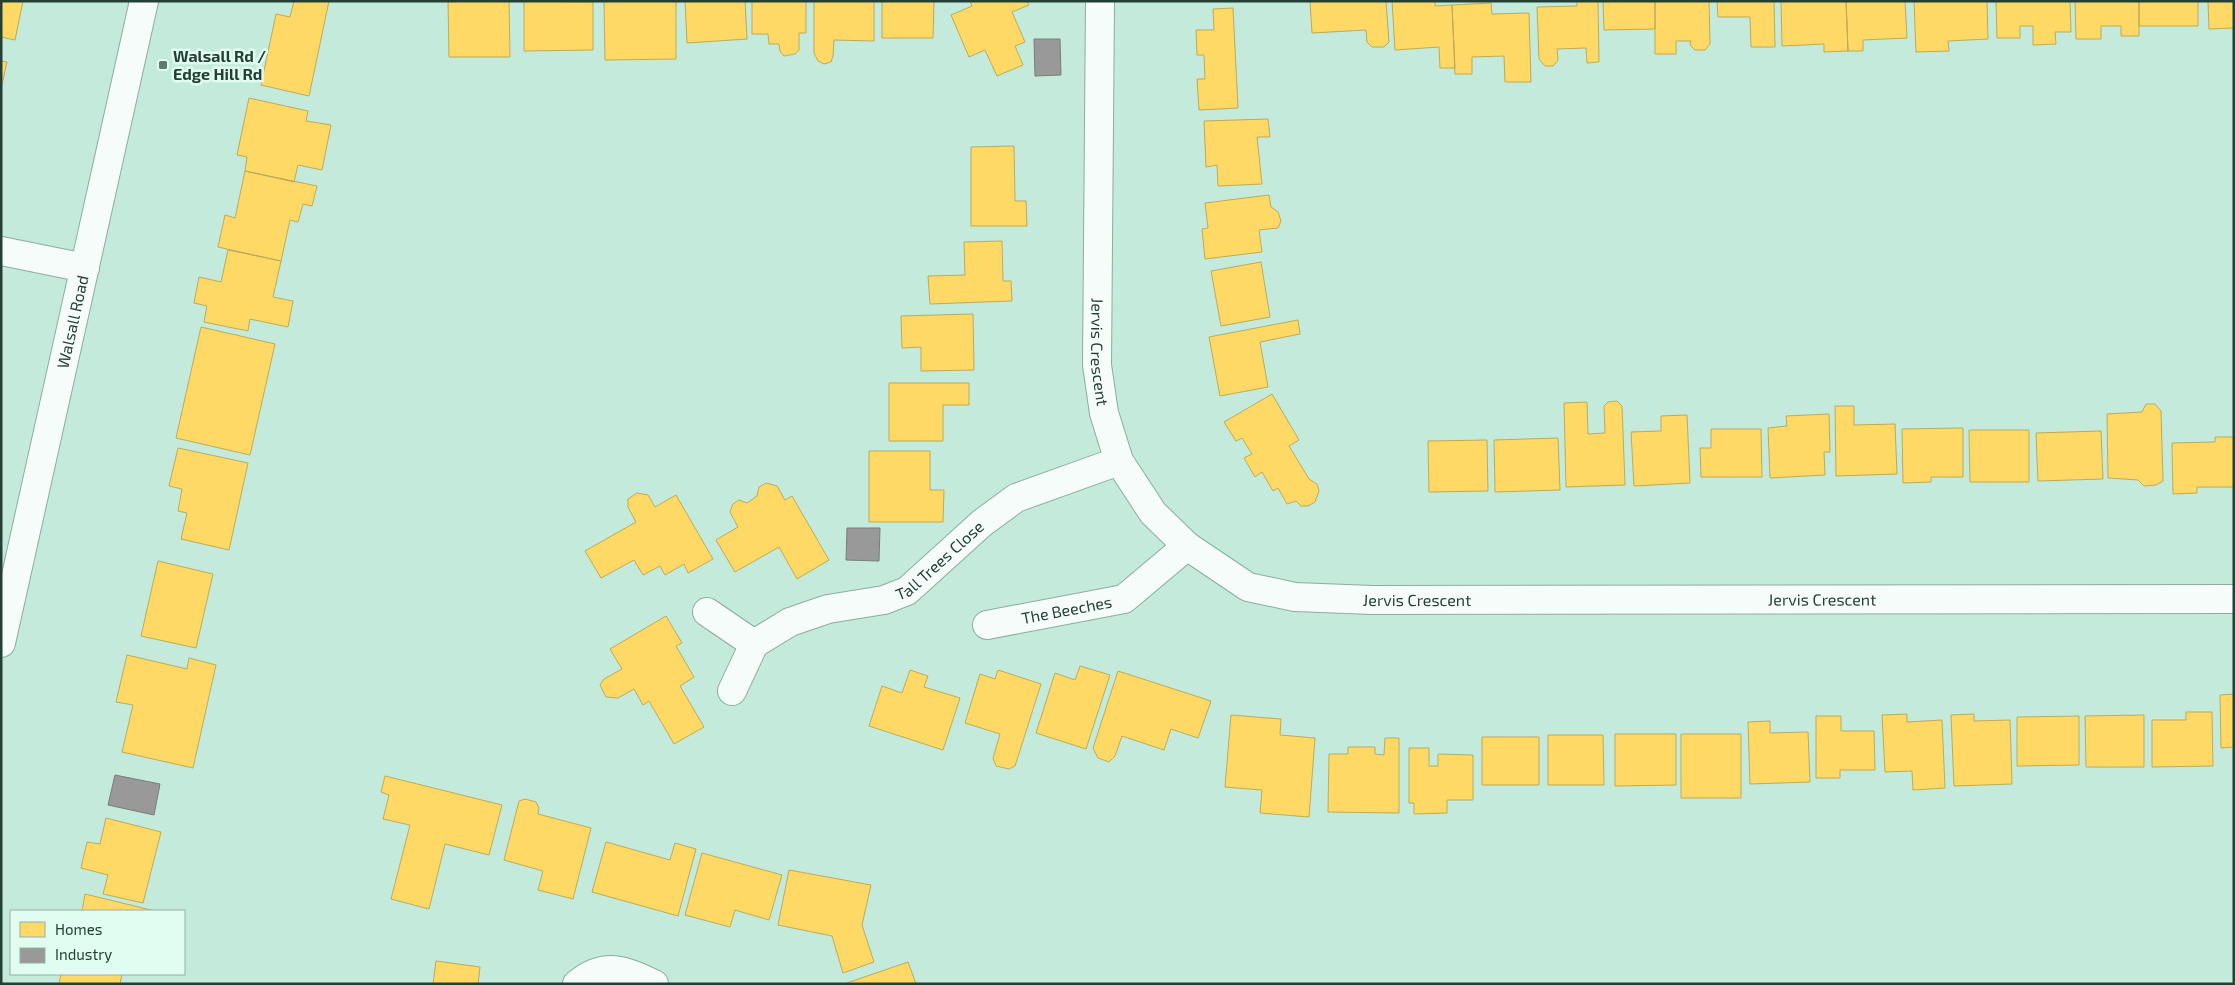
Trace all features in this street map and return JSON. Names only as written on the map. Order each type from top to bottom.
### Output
[{"type":"street","name":"Walsall Road","points":[[1,643],[144,1]]},
{"type":"street","name":"Jervis Crescent","points":[[1100,1],[1098,366],[1104,412],[1119,461],[1152,513],[1187,546],[1248,587],[1295,597],[1372,600],[2234,599]]},
{"type":"street","points":[[1,251],[85,268]]},
{"type":"street","name":"Tall Trees Close","points":[[754,644],[790,622],[821,612],[884,600],[907,591],[982,523],[1016,498],[1119,461]]},
{"type":"street","name":"The Beeches","points":[[988,625],[1124,599],[1187,546]]},
{"type":"street","points":[[707,612],[754,644],[732,691]]},
{"type":"street","points":[[577,984],[588,976],[606,968],[631,973],[654,984]]},
{"type":"building: Homes","points":[[1,1],[23,1],[15,40],[1,37]]},
{"type":"building: Homes","points":[[294,1],[329,1],[309,96],[261,85],[276,14],[290,17]]},
{"type":"building: Homes","points":[[448,1],[509,1],[510,57],[449,57]]},
{"type":"building: Homes","points":[[524,1],[593,2],[593,50],[524,51]]},
{"type":"building: Homes","points":[[604,1],[676,1],[676,59],[605,60]]},
{"type":"building: Homes","points":[[685,1],[745,1],[747,39],[687,43]]},
{"type":"building: Homes","points":[[752,1],[806,1],[806,33],[799,33],[799,50],[795,54],[784,56],[780,51],[779,44],[769,44],[768,34],[752,34]]},
{"type":"building: Homes","points":[[814,1],[874,1],[874,41],[834,40],[831,62],[824,64],[818,61],[814,53]]},
{"type":"building: Homes","points":[[882,1],[934,1],[933,38],[882,38]]},
{"type":"building: Homes","points":[[970,1],[1027,1],[1029,5],[1012,12],[1025,42],[1015,46],[1023,65],[997,76],[985,50],[969,57],[951,15],[972,6]]},
{"type":"building: Homes","points":[[1310,1],[1386,1],[1389,42],[1384,47],[1372,47],[1367,42],[1366,30],[1312,33]]},
{"type":"building: Homes","points":[[1392,1],[1435,1],[1435,6],[1452,5],[1455,68],[1440,68],[1439,47],[1395,50]]},
{"type":"building: Homes","points":[[1577,1],[1598,1],[1599,62],[1587,63],[1586,48],[1557,49],[1558,60],[1553,66],[1545,66],[1539,59],[1537,7],[1577,6]]},
{"type":"building: Homes","points":[[1603,1],[1655,1],[1655,29],[1604,30]]},
{"type":"building: Homes","points":[[1655,1],[1709,1],[1710,44],[1705,50],[1695,50],[1690,45],[1691,41],[1676,41],[1676,54],[1655,54]]},
{"type":"building: Homes","points":[[1717,1],[1774,1],[1775,47],[1751,47],[1750,17],[1718,17]]},
{"type":"building: Homes","points":[[1781,1],[1846,1],[1848,51],[1824,52],[1824,44],[1782,46]]},
{"type":"building: Homes","points":[[1846,1],[1905,1],[1907,38],[1863,40],[1863,51],[1848,51]]},
{"type":"building: Homes","points":[[1914,1],[1987,1],[1988,39],[1948,41],[1949,51],[1916,52]]},
{"type":"building: Homes","points":[[1996,1],[2070,1],[2071,32],[2055,32],[2056,44],[2033,45],[2033,26],[2020,26],[2020,38],[1997,38]]},
{"type":"building: Homes","points":[[2075,1],[2139,1],[2139,36],[2121,36],[2121,26],[2101,26],[2101,39],[2076,39]]},
{"type":"building: Homes","points":[[2139,1],[2198,1],[2198,26],[2139,26]]},
{"type":"building: Homes","points":[[2208,1],[2234,1],[2234,28],[2209,29]]},
{"type":"building: Homes","points":[[1491,3],[1492,14],[1529,13],[1531,82],[1505,82],[1504,56],[1472,57],[1472,74],[1455,74],[1452,5]]},
{"type":"building: Homes","points":[[1233,8],[1238,108],[1199,110],[1197,79],[1205,79],[1204,55],[1197,55],[1196,30],[1214,30],[1213,9]]},
{"type":"building: Homes","points":[[1,61],[7,62],[1,89]]},
{"type":"building: Homes","points":[[249,98],[308,111],[306,121],[331,125],[322,170],[298,165],[294,182],[245,171],[247,157],[237,155]]},
{"type":"building: Homes","points":[[1268,119],[1270,137],[1257,137],[1262,184],[1218,186],[1217,165],[1206,167],[1204,121]]},
{"type":"building: Homes","points":[[1014,146],[1015,201],[1026,201],[1027,226],[971,226],[971,147]]},
{"type":"building: Homes","points":[[245,171],[317,186],[312,206],[303,204],[298,222],[290,220],[281,261],[218,247],[225,215],[235,218]]},
{"type":"building: Homes","points":[[1269,195],[1271,207],[1278,212],[1281,221],[1278,228],[1259,230],[1262,252],[1205,259],[1202,229],[1208,228],[1205,203]]},
{"type":"building: Homes","points":[[1002,241],[1003,281],[1011,281],[1012,301],[930,304],[928,276],[965,275],[964,242]]},
{"type":"building: Homes","points":[[228,250],[281,261],[273,297],[293,301],[288,327],[250,319],[248,331],[204,322],[207,306],[194,303],[199,277],[221,282]]},
{"type":"building: Homes","points":[[1261,262],[1270,317],[1221,326],[1211,271]]},
{"type":"building: Homes","points":[[973,314],[974,370],[921,371],[921,347],[902,348],[901,316]]},
{"type":"building: Homes","points":[[1298,320],[1300,334],[1260,342],[1268,387],[1220,396],[1209,337]]},
{"type":"building: Homes","points":[[201,327],[275,344],[250,455],[176,438]]},
{"type":"building: Homes","points":[[889,383],[969,383],[969,405],[943,405],[943,441],[889,441]]},
{"type":"building: Homes","points":[[1272,394],[1299,440],[1289,446],[1309,479],[1317,484],[1319,491],[1315,502],[1308,506],[1301,506],[1296,501],[1287,504],[1278,488],[1273,491],[1262,472],[1255,477],[1244,458],[1252,454],[1242,438],[1236,441],[1224,422]]},
{"type":"building: Homes","points":[[1617,401],[1622,406],[1625,485],[1566,487],[1564,403],[1587,402],[1588,434],[1605,433],[1604,406],[1608,402]]},
{"type":"building: Homes","points":[[2146,404],[2155,404],[2161,411],[2163,481],[2156,485],[2144,486],[2138,480],[2108,478],[2107,414],[2142,412]]},
{"type":"building: Homes","points":[[1835,406],[1854,406],[1854,425],[1895,424],[1897,474],[1836,476]]},
{"type":"building: Homes","points":[[1829,414],[1830,452],[1824,452],[1825,475],[1770,478],[1768,428],[1787,426],[1786,416]]},
{"type":"building: Homes","points":[[1687,415],[1690,483],[1634,486],[1631,432],[1661,431],[1661,416]]},
{"type":"building: Homes","points":[[1963,428],[1963,477],[1931,477],[1931,482],[1903,483],[1902,429]]},
{"type":"building: Homes","points":[[1711,429],[1761,429],[1762,477],[1701,477],[1700,448],[1711,448]]},
{"type":"building: Homes","points":[[1969,430],[2029,430],[2029,482],[1970,482]]},
{"type":"building: Homes","points":[[2101,431],[2103,479],[2038,481],[2036,433]]},
{"type":"building: Homes","points":[[2215,437],[2234,437],[2234,487],[2197,487],[2197,493],[2173,494],[2172,443],[2215,442]]},
{"type":"building: Homes","points":[[1558,438],[1560,490],[1495,492],[1494,440]]},
{"type":"building: Homes","points":[[1487,440],[1488,491],[1429,492],[1428,441]]},
{"type":"building: Homes","points":[[178,448],[248,463],[229,550],[181,539],[187,513],[178,511],[182,489],[169,486]]},
{"type":"building: Homes","points":[[869,451],[930,451],[930,490],[944,490],[943,522],[869,522]]},
{"type":"building: Homes","points":[[766,483],[777,486],[785,500],[792,496],[829,560],[797,579],[779,547],[735,572],[716,540],[738,527],[730,512],[733,504],[739,500],[747,503],[757,496],[759,487]]},
{"type":"building: Homes","points":[[637,493],[648,495],[655,507],[676,495],[713,559],[688,573],[684,564],[665,575],[660,566],[643,575],[634,560],[601,578],[585,551],[636,522],[628,507],[628,499]]},
{"type":"building: Homes","points":[[158,561],[213,574],[196,648],[141,636]]},
{"type":"building: Homes","points":[[666,616],[682,643],[676,646],[694,677],[680,686],[704,727],[674,744],[649,701],[643,705],[634,689],[618,698],[606,697],[600,685],[604,679],[622,669],[610,649]]},
{"type":"building: Homes","points":[[127,655],[187,669],[189,658],[216,665],[193,768],[122,752],[133,705],[116,702]]},
{"type":"building: Homes","points":[[1080,666],[1110,675],[1086,749],[1036,733],[1055,673],[1075,680]]},
{"type":"building: Homes","points":[[910,670],[928,676],[924,687],[960,698],[943,750],[869,726],[882,686],[902,693]]},
{"type":"building: Homes","points":[[998,670],[1041,684],[1015,766],[1009,769],[996,766],[993,758],[1000,734],[965,723],[980,674],[995,679]]},
{"type":"building: Homes","points":[[1118,671],[1211,701],[1198,738],[1171,729],[1164,750],[1122,736],[1115,756],[1109,762],[1098,758],[1093,748]]},
{"type":"building: Homes","points":[[2234,694],[2234,747],[2221,748],[2220,695]]},
{"type":"building: Homes","points":[[2186,712],[2212,712],[2213,766],[2152,767],[2152,720],[2186,720]]},
{"type":"building: Homes","points":[[1907,714],[1907,722],[1942,720],[1945,788],[1913,790],[1912,771],[1885,772],[1882,715]]},
{"type":"building: Homes","points":[[1974,714],[1974,721],[2010,720],[2012,784],[1954,786],[1951,715]]},
{"type":"building: Homes","points":[[1231,715],[1281,719],[1280,735],[1315,738],[1309,817],[1260,813],[1262,790],[1225,787]]},
{"type":"building: Homes","points":[[2144,715],[2144,767],[2086,767],[2085,716]]},
{"type":"building: Homes","points":[[1816,716],[1841,716],[1841,731],[1874,731],[1875,770],[1840,770],[1840,778],[1816,778]]},
{"type":"building: Homes","points":[[2079,716],[2079,765],[2017,766],[2017,717]]},
{"type":"building: Homes","points":[[1770,721],[1770,733],[1808,732],[1810,782],[1750,784],[1748,722]]},
{"type":"building: Homes","points":[[1615,734],[1676,734],[1676,785],[1615,786]]},
{"type":"building: Homes","points":[[1681,734],[1741,734],[1741,798],[1681,798]]},
{"type":"building: Homes","points":[[1548,735],[1603,735],[1604,785],[1548,785]]},
{"type":"building: Homes","points":[[1482,737],[1539,737],[1539,785],[1482,785]]},
{"type":"building: Homes","points":[[1385,738],[1399,738],[1399,813],[1328,812],[1329,754],[1348,754],[1348,747],[1375,747],[1375,754],[1384,755]]},
{"type":"building: Homes","points":[[1409,748],[1429,748],[1429,766],[1438,766],[1438,754],[1473,755],[1473,800],[1447,800],[1447,813],[1414,814],[1414,803],[1409,803]]},
{"type":"building: Homes","points":[[385,776],[502,805],[489,855],[445,844],[429,909],[391,899],[410,825],[383,819],[389,795],[381,792]]},
{"type":"building: Homes","points":[[525,799],[536,802],[539,808],[538,814],[591,828],[573,899],[538,890],[543,871],[504,860],[519,801]]},
{"type":"building: Homes","points":[[106,818],[161,832],[143,903],[103,894],[108,875],[81,868],[87,842],[100,844]]},
{"type":"building: Homes","points":[[606,842],[670,860],[675,843],[696,849],[678,916],[592,892]]},
{"type":"building: Homes","points":[[702,853],[782,875],[769,920],[735,910],[730,927],[685,915]]},
{"type":"building: Homes","points":[[789,870],[871,885],[862,925],[874,962],[843,973],[832,936],[778,925]]},
{"type":"building: Homes","points":[[85,894],[151,910],[82,910]]},
{"type":"building: Homes","points":[[436,961],[480,967],[478,984],[433,984]]},
{"type":"building: Homes","points":[[908,962],[916,984],[844,984]]},
{"type":"building: Homes","points":[[61,975],[122,975],[120,984],[59,984]]},
{"type":"building: Industry","points":[[1034,39],[1060,39],[1061,75],[1035,76]]},
{"type":"building: Industry","points":[[847,528],[880,528],[879,561],[846,560]]},
{"type":"building: Industry","points":[[115,775],[160,784],[154,815],[108,805]]},
{"type":"place","name":"Walsall Rd / Edge Hill Rd","points":[[163,65]]}]
